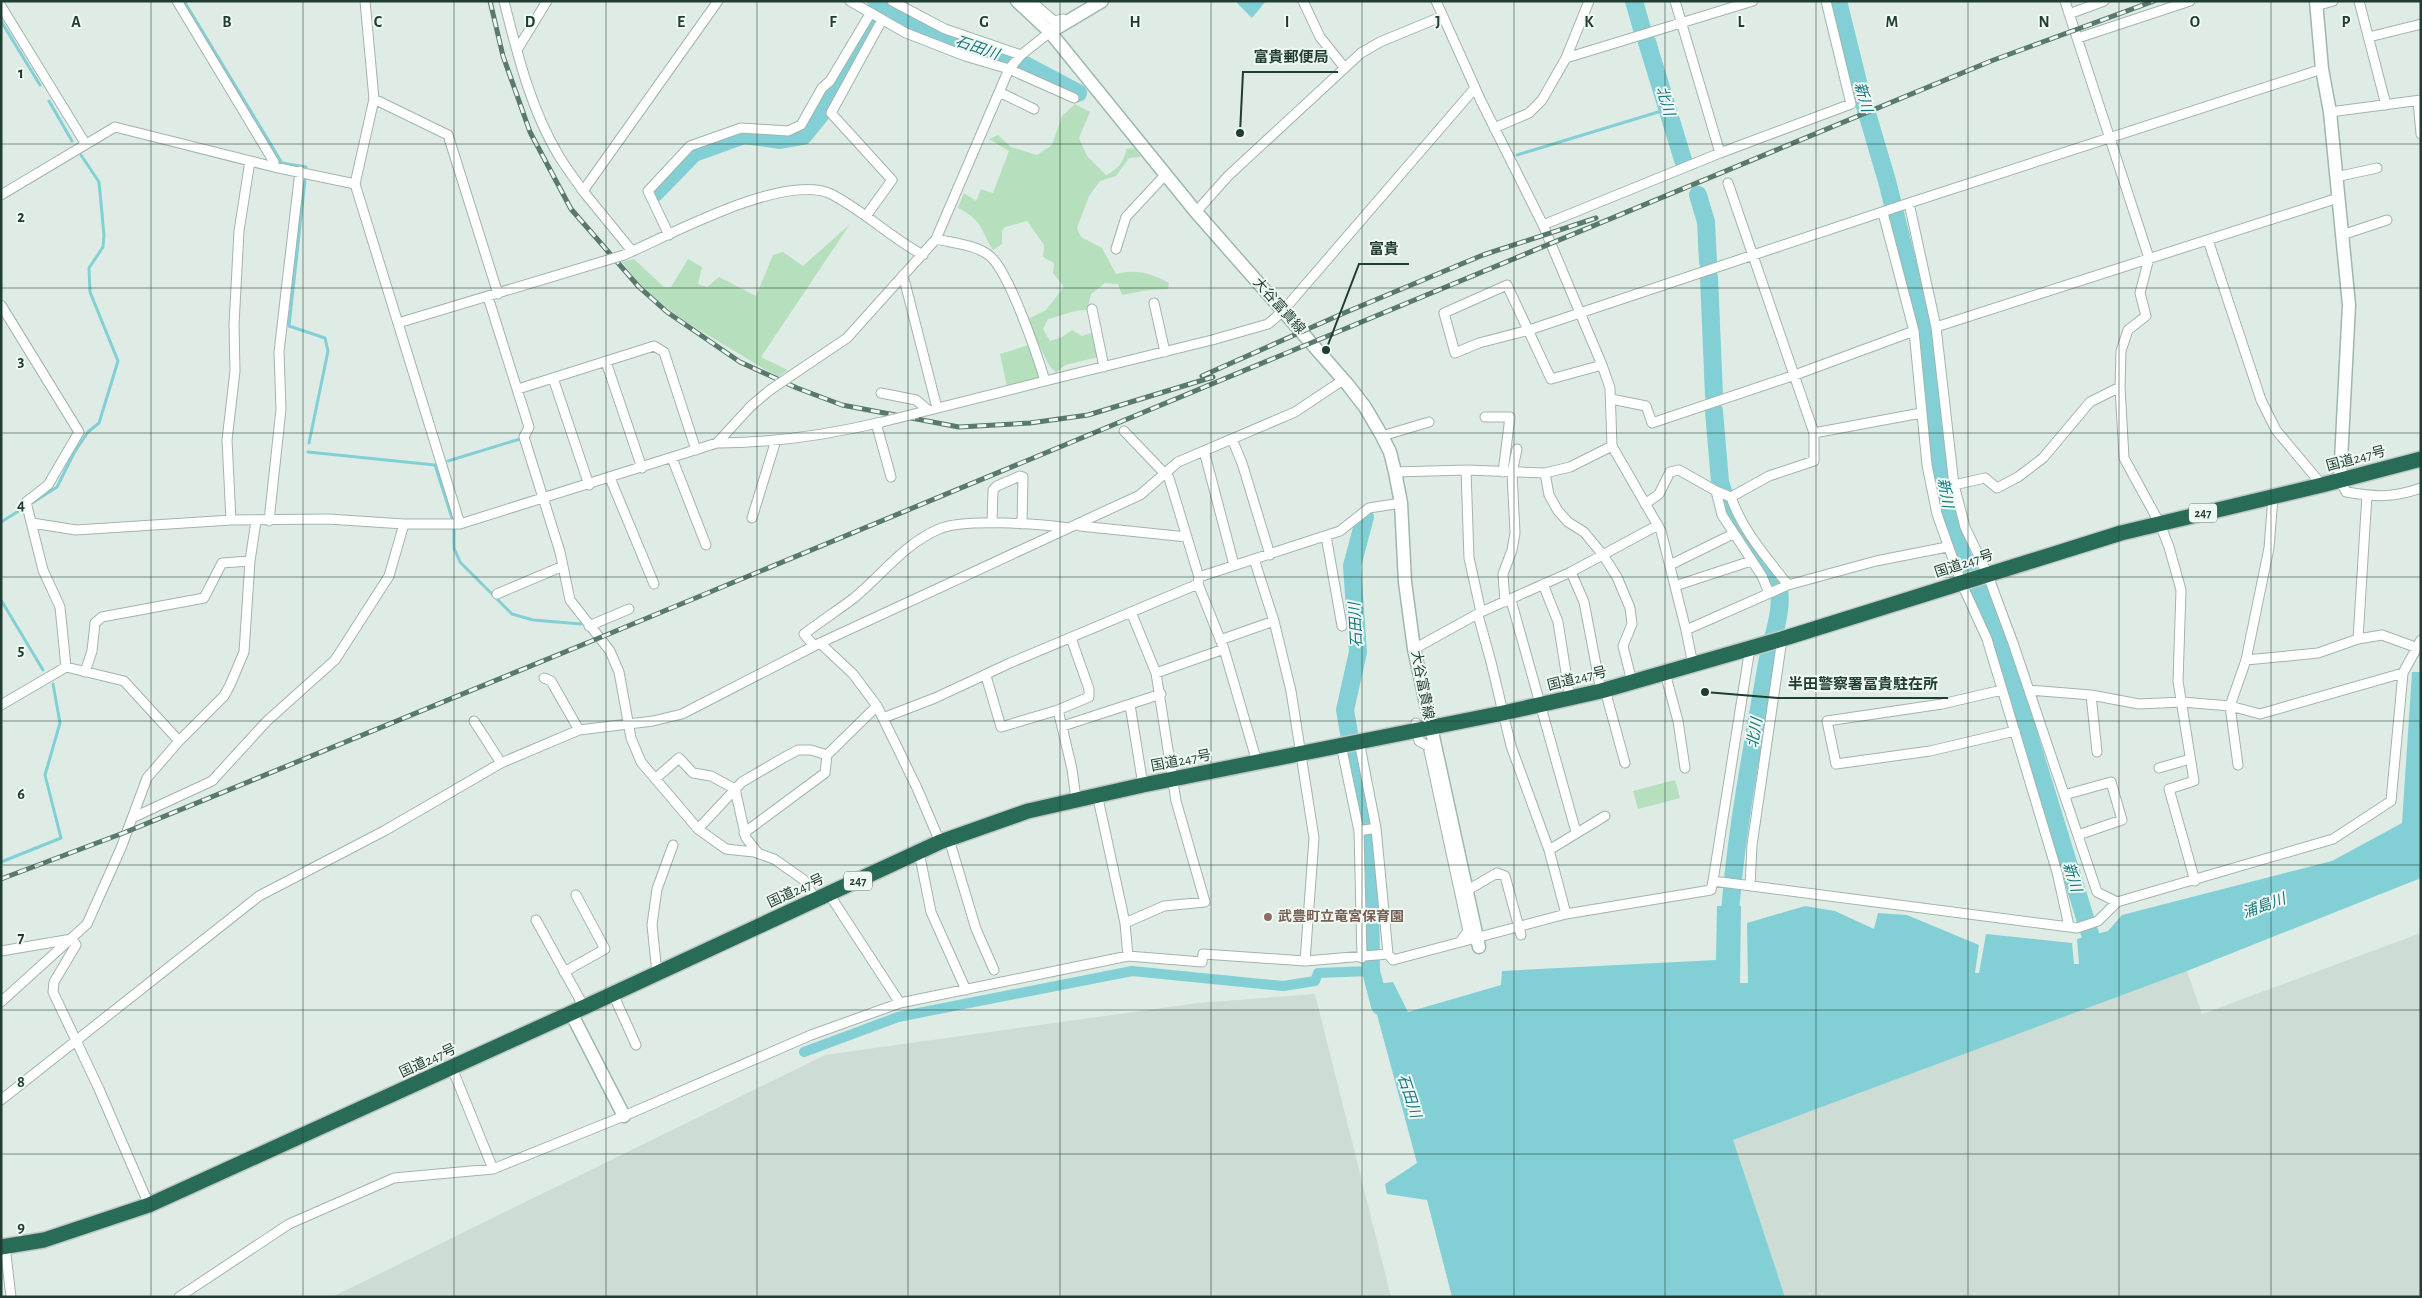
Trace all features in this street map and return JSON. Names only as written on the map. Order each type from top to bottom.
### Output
[{"type":"highway","name":"国道247号","points":[[3,1246],[44,1240],[149,1205],[613,994],[819,896],[918,852],[942,839],[1028,811],[1143,784],[1341,745],[1421,726],[1503,713],[1603,690],[1782,639],[2121,532],[2273,497],[2421,459]]},
{"type":"street","points":[[177,1],[274,162],[274,167]]},
{"type":"street","points":[[366,1],[374,99],[355,184],[460,524]]},
{"type":"street","points":[[504,1],[517,50],[540,116],[558,155],[628,253]]},
{"type":"street","points":[[517,50],[547,1]]},
{"type":"street","points":[[583,191],[718,1]]},
{"type":"street","points":[[850,1],[906,33],[965,56],[1009,69],[1074,98]]},
{"type":"street","points":[[892,1],[945,29],[1020,54]]},
{"type":"street","name":"大谷富貴線","points":[[1017,1],[1042,17],[1050,32],[1196,212],[1282,312],[1300,328],[1365,407],[1390,452],[1401,503],[1406,582],[1421,726],[1435,745],[1478,942]]},
{"type":"street","points":[[1031,1],[1042,17],[1054,21],[1065,21],[1102,1]]},
{"type":"street","points":[[1042,17],[1046,1]]},
{"type":"street","points":[[717,443],[751,406],[770,390],[847,338],[923,255],[936,239],[1009,69],[1020,54],[1092,1]]},
{"type":"street","points":[[1303,1],[1320,37],[1344,67]]},
{"type":"street","points":[[1436,1],[1494,128],[1543,225],[1602,364],[1610,388],[1612,446],[1658,525],[1670,565],[1693,665]]},
{"type":"street","points":[[1494,128],[1529,112],[1556,79],[1589,1]]},
{"type":"street","points":[[1675,1],[1720,152]]},
{"type":"street","points":[[1566,58],[1752,1]]},
{"type":"street","points":[[1543,225],[1720,152],[1851,104],[1826,1]]},
{"type":"street","points":[[2064,1],[2078,38],[2149,258],[2140,293],[2146,316],[2128,330],[2121,351],[2120,387],[2124,458],[2160,524],[2169,547],[2181,590],[2178,681],[2194,781],[2169,789],[2195,881]]},
{"type":"street","points":[[2069,14],[2104,1]]},
{"type":"street","points":[[2078,38],[2190,1]]},
{"type":"street","points":[[2333,1],[2316,3],[2322,69],[2330,112],[2349,305],[2340,480],[2346,492],[2367,495],[2398,496],[2421,488]]},
{"type":"street","points":[[2360,1],[2386,105]]},
{"type":"street","points":[[1,6],[85,143]]},
{"type":"street","points":[[669,236],[648,191],[690,146],[741,128],[788,131],[801,125],[811,104],[822,88],[830,81],[870,14]]},
{"type":"street","points":[[1196,212],[1228,176],[1361,53],[1380,42],[1443,16]]},
{"type":"street","points":[[866,216],[892,180],[831,113],[882,20]]},
{"type":"street","points":[[2368,37],[2421,24]]},
{"type":"street","points":[[1602,364],[1550,379],[1529,330],[1507,285],[1444,313],[1455,353],[1479,344],[1529,330],[1754,256],[1909,203],[2322,69]]},
{"type":"street","points":[[32,523],[76,530],[231,520],[328,519],[404,524],[460,524],[589,485],[717,443],[776,440],[824,434],[879,423],[1165,352],[1268,324],[1282,312],[1475,88]]},
{"type":"street","points":[[998,92],[1034,109]]},
{"type":"street","points":[[374,99],[448,135],[498,294]]},
{"type":"street","points":[[2330,112],[2419,101],[2421,134]]},
{"type":"street","points":[[1,195],[85,143],[115,127],[274,167],[355,184]]},
{"type":"street","points":[[231,520],[227,440],[235,371],[234,325],[239,231],[250,161]]},
{"type":"street","points":[[2336,178],[2377,168]]},
{"type":"street","points":[[269,520],[280,409],[279,352],[300,171]]},
{"type":"street","points":[[1116,249],[1126,216],[1166,174]]},
{"type":"street","points":[[1728,182],[1814,433],[1814,461],[1769,476],[1731,497]]},
{"type":"street","points":[[398,322],[498,294],[628,253],[737,206],[787,190],[810,188],[830,194],[866,216],[898,242],[923,255]]},
{"type":"street","points":[[1936,327],[2338,198]]},
{"type":"street","points":[[1909,203],[1936,327],[1954,485],[1965,527],[1987,573],[2014,642],[2097,892],[2117,902]]},
{"type":"street","points":[[1883,213],[1914,331],[1920,413],[1937,514],[1947,547],[1987,639],[2073,927]]},
{"type":"street","points":[[2342,235],[2387,220]]},
{"type":"street","points":[[936,239],[980,250],[991,256],[1000,267],[1038,356],[1045,381]]},
{"type":"street","points":[[2208,240],[2261,400],[2276,430],[2322,485]]},
{"type":"street","points":[[903,275],[933,409]]},
{"type":"street","points":[[488,297],[529,427],[524,437],[563,566],[570,600],[610,651],[620,672],[631,738],[641,762],[698,829],[726,849],[759,854],[774,859],[804,880],[819,896],[900,1003]]},
{"type":"street","points":[[1154,303],[1165,352]]},
{"type":"street","points":[[1,305],[79,432],[48,485],[26,502],[43,570],[60,607],[66,666]]},
{"type":"street","points":[[1092,309],[1104,367]]},
{"type":"street","points":[[1611,399],[1646,406],[1652,423],[1795,375],[1914,331]]},
{"type":"street","points":[[518,389],[654,346],[664,352],[696,450]]},
{"type":"street","points":[[606,362],[642,468]]},
{"type":"street","points":[[552,378],[589,485]]},
{"type":"street","points":[[1,1100],[259,896],[384,831],[501,763],[579,730],[630,724],[682,714],[817,645],[1140,495],[1178,462],[1295,412],[1343,380]]},
{"type":"street","points":[[1954,485],[1985,478],[1997,488],[2018,477],[2043,458],[2090,402],[2120,387]]},
{"type":"street","points":[[881,393],[916,400],[933,409]]},
{"type":"street","points":[[1814,433],[1920,413]]},
{"type":"street","points":[[1485,417],[1510,417],[1508,473],[1515,533],[1512,550],[1502,574],[1508,601],[1576,832]]},
{"type":"street","points":[[1382,436],[1429,422]]},
{"type":"street","points":[[879,423],[891,476]]},
{"type":"street","points":[[1124,431],[1170,478],[1199,581],[1222,644],[1257,762]]},
{"type":"street","points":[[752,518],[776,440]]},
{"type":"street","points":[[1232,440],[1242,463],[1270,555]]},
{"type":"street","points":[[1395,472],[1466,470],[1545,474],[1570,467],[1612,446]]},
{"type":"street","points":[[1508,473],[1517,449]]},
{"type":"street","points":[[1204,451],[1234,565]]},
{"type":"street","points":[[672,458],[706,544]]},
{"type":"street","points":[[1466,470],[1469,558],[1479,614],[1520,775],[1549,850],[1566,914]]},
{"type":"street","points":[[1645,504],[1658,494],[1670,472],[1679,470],[1716,491],[1731,497],[1737,513],[1764,555],[1788,584]]},
{"type":"street","points":[[1545,474],[1549,495],[1558,510],[1568,522],[1584,532],[1603,555],[1630,608],[1632,624],[1623,646],[1632,682]]},
{"type":"street","points":[[992,523],[993,490],[997,486],[1020,476],[1023,477],[1022,524]]},
{"type":"street","points":[[610,478],[654,584]]},
{"type":"street","points":[[1716,491],[1722,515],[1762,576],[1769,593]]},
{"type":"street","points":[[2358,639],[2367,495]]},
{"type":"street","points":[[2238,765],[2230,706],[2246,660],[2269,548],[2273,497]]},
{"type":"street","points":[[883,718],[986,676],[1234,565],[1340,531],[1369,508],[1401,503]]},
{"type":"street","points":[[1,1002],[87,924],[147,778],[179,741],[224,696],[244,652],[250,561],[256,521]]},
{"type":"street","points":[[994,970],[976,929],[942,839],[877,706],[853,674],[804,634],[854,597],[915,541],[942,528],[992,523],[1022,524],[1187,537]]},
{"type":"street","points":[[132,818],[212,782],[267,721],[335,660],[389,576],[404,524]]},
{"type":"street","points":[[1414,650],[1479,614],[1571,572],[1658,525]]},
{"type":"street","points":[[1670,565],[1733,534]]},
{"type":"street","points":[[1326,536],[1342,626]]},
{"type":"street","points":[[1686,630],[1788,584],[1947,547]]},
{"type":"street","points":[[1254,559],[1274,621],[1291,692],[1299,753],[1314,838],[1305,961]]},
{"type":"street","points":[[85,672],[92,650],[95,623],[102,617],[204,598],[222,563],[250,561]]},
{"type":"street","points":[[1675,586],[1751,561]]},
{"type":"street","points":[[497,594],[563,566]]},
{"type":"street","points":[[1571,572],[1584,602],[1603,690],[1625,763]]},
{"type":"street","points":[[1543,584],[1558,622],[1570,698]]},
{"type":"street","points":[[589,626],[629,609]]},
{"type":"street","points":[[1125,923],[1164,906],[1204,902],[1172,779],[1161,694],[1156,673],[1131,612]]},
{"type":"street","points":[[1156,673],[1274,621]]},
{"type":"street","points":[[1717,882],[2073,927],[2098,921],[2117,902],[2195,881],[2333,839],[2391,801],[2403,673],[2418,644],[2382,635],[2358,639],[2318,653],[2246,660]]},
{"type":"street","points":[[986,676],[1001,727],[1058,710],[1088,697],[1089,689],[1071,638]]},
{"type":"street","points":[[1746,885],[1782,639]]},
{"type":"street","points":[[1360,741],[1376,828],[1388,954],[1393,960],[1460,942],[1478,942],[1566,914],[1711,890],[1717,882],[1754,647]]},
{"type":"street","points":[[1,705],[66,666],[124,681],[179,741]]},
{"type":"street","points":[[1664,673],[1678,721],[1685,768]]},
{"type":"street","points":[[2029,690],[2091,695],[2139,704],[2182,702],[2230,706],[2260,714],[2403,673]]},
{"type":"street","points":[[544,678],[551,681],[579,730]]},
{"type":"street","points":[[2002,690],[1942,704],[1827,721],[1836,764],[1930,751],[2015,732]]},
{"type":"street","points":[[1062,726],[1161,694]]},
{"type":"street","points":[[2091,695],[2097,752]]},
{"type":"street","points":[[1130,704],[1143,784]]},
{"type":"street","points":[[744,833],[825,774],[827,755],[877,706]]},
{"type":"street","points":[[1058,710],[1076,799]]},
{"type":"street","points":[[474,721],[501,763]]},
{"type":"street","points":[[1341,745],[1358,831],[1362,958]]},
{"type":"street","points":[[1435,745],[1468,931],[1460,942]]},
{"type":"street","points":[[698,829],[742,782],[798,750],[811,750],[827,755]]},
{"type":"street","points":[[655,779],[679,758],[693,773],[711,776],[735,789],[744,833],[759,854]]},
{"type":"street","points":[[2158,768],[2190,759]]},
{"type":"street","points":[[2064,795],[2111,782],[2122,820],[2078,835]]},
{"type":"street","points":[[1097,794],[1125,923],[1128,956]]},
{"type":"street","points":[[1549,850],[1605,816]]},
{"type":"street","points":[[819,896],[942,839],[964,826]]},
{"type":"street","points":[[1358,831],[1376,828]]},
{"type":"street","points":[[657,973],[652,925],[657,888],[673,845]]},
{"type":"street","points":[[918,852],[931,912],[966,990]]},
{"type":"street","points":[[1466,891],[1497,873],[1505,876],[1520,930]]},
{"type":"street","points":[[564,972],[604,949],[576,896]]},
{"type":"street","points":[[536,920],[564,972],[578,1010],[624,1116]]},
{"type":"street","points":[[72,939],[76,945],[54,982],[53,992],[77,1040],[149,1205]]},
{"type":"street","points":[[1,951],[72,939]]},
{"type":"street","points":[[179,1297],[289,1224],[394,1178],[493,1168],[624,1116],[811,1035],[900,1003],[1128,956],[1202,962],[1203,954],[1305,961],[1362,958],[1388,954]]},
{"type":"street","points":[[613,994],[636,1045]]},
{"type":"street","points":[[452,1068],[493,1168]]},
{"type":"street","points":[[3,1246],[11,1297]]},
{"type":"shaded area","points":[[2421,933],[2421,1297],[1785,1297],[1732,1140],[2187,971],[2202,1014]]},
{"type":"shaded area","points":[[1315,994],[1391,1297],[332,1297],[825,1055],[1198,1003]]},
{"type":"green space","points":[[1075,104],[1090,112],[1079,138],[1087,156],[1106,175],[1120,165],[1126,149],[1134,148],[1141,157],[1129,158],[1116,176],[1100,181],[1089,196],[1077,228],[1081,237],[1102,248],[1116,274],[1143,273],[1169,283],[1168,289],[1122,295],[1118,284],[1105,283],[1091,294],[1087,310],[1048,319],[1043,329],[1050,341],[1062,337],[1072,330],[1082,336],[1094,332],[1098,357],[1065,365],[1056,373],[1049,365],[1026,320],[1046,310],[1064,287],[1053,273],[1054,263],[1043,257],[1044,245],[1027,221],[1005,227],[1002,231],[1002,244],[993,250],[976,221],[958,208],[964,193],[976,201],[981,189],[993,193],[1009,151],[989,139],[998,135],[1011,147],[1037,155],[1052,145],[1062,116]]},
{"type":"green space","points":[[850,224],[761,357],[788,370],[778,377],[686,322],[647,293],[622,262],[634,259],[664,287],[671,287],[688,259],[702,267],[698,284],[707,287],[719,277],[756,296],[773,255],[783,252],[803,266]]},
{"type":"green space","points":[[1029,345],[1041,379],[1007,387],[1000,354]]},
{"type":"green space","points":[[1675,780],[1680,798],[1638,809],[1633,791]]},
{"type":"water","points":[[1239,1],[1266,1],[1252,18],[1237,3]]},
{"type":"water","name":"浦島川","points":[[2412,672],[2421,672],[2421,878],[2187,971],[1733,1140],[1785,1297],[1452,1297],[1427,1200],[1387,1194],[1385,1184],[1417,1163],[1369,985],[1393,982],[1408,1012],[1501,985],[1502,971],[1716,960],[1717,906],[1741,906],[1740,983],[1748,983],[1747,923],[1805,906],[1835,911],[1874,929],[1878,913],[1907,915],[1979,945],[1975,973],[1979,973],[1986,934],[2072,943],[2074,964],[2079,964],[2077,939],[2108,931],[2122,915],[2332,861],[2402,823]]},
{"type":"waterway","points":[[184,1],[282,163],[306,167]]},
{"type":"waterway","name":"石田川","points":[[876,1],[939,34],[1025,65],[1078,93]]},
{"type":"waterway","name":"北川","points":[[1634,1],[1642,29]]},
{"type":"waterway","name":"新川","points":[[1838,1],[1859,86],[1887,181],[1924,329],[1935,438],[1949,519],[1963,557],[1987,608],[2011,677],[2097,957]]},
{"type":"waterway","points":[[1,21],[40,85]]},
{"type":"waterway","points":[[654,194],[694,153],[744,135],[780,140],[803,136],[821,114],[873,21]]},
{"type":"waterway","name":"北川","points":[[1647,42],[1683,160]]},
{"type":"waterway","points":[[49,101],[72,141]]},
{"type":"waterway","points":[[1517,155],[1668,109]]},
{"type":"waterway","points":[[32,503],[57,487],[74,453],[88,432],[99,423],[118,361],[90,292],[89,268],[103,247],[104,235],[99,182],[81,155]]},
{"type":"waterway","points":[[305,180],[289,326],[325,338],[328,351],[309,443]]},
{"type":"waterway","name":"北川","points":[[1698,195],[1706,222],[1708,262]]},
{"type":"waterway","name":"北川","points":[[1709,277],[1714,396]]},
{"type":"waterway","name":"北川","points":[[1714,411],[1720,482],[1732,518],[1778,583],[1780,593],[1780,604],[1768,659],[1744,798],[1731,895],[1729,928]]},
{"type":"waterway","points":[[448,461],[520,439]]},
{"type":"waterway","points":[[308,452],[435,465],[452,518]]},
{"type":"waterway","points":[[1,522],[22,509]]},
{"type":"waterway","name":"石田川","points":[[1349,733],[1345,710],[1358,652],[1352,566],[1365,517]]},
{"type":"waterway","points":[[454,530],[454,548],[460,562],[512,614],[533,620],[581,624]]},
{"type":"waterway","points":[[1,600],[43,670]]},
{"type":"waterway","points":[[1,862],[61,838],[45,775],[60,723],[53,684]]},
{"type":"waterway","name":"石田川","points":[[1354,755],[1366,826]]},
{"type":"waterway","name":"石田川","points":[[1367,833],[1370,877],[1371,971],[1380,1006]]},
{"type":"waterway","points":[[804,1052],[898,1017],[1132,971],[1283,986],[1315,981],[1318,973],[1371,971]]},
{"type":"railway","points":[[490,1],[503,56],[530,132],[571,209],[639,287],[667,312],[740,362],[797,388],[842,405],[959,427],[1030,423],[1088,415],[1213,377]]},
{"type":"railway","points":[[1,879],[126,832],[599,638],[1991,61],[2154,1]]},
{"type":"railway","points":[[1202,376],[1344,313],[1483,255],[1596,218]]},
{"type":"place","name":"富貴郵便局","points":[[1240,133]]},
{"type":"place","name":"富貴","points":[[1326,350]]},
{"type":"place","name":"半田警察署冨貴駐在所","points":[[1705,692]]},
{"type":"place","name":"武豊町立竜宮保育園","points":[[1268,917]]}]
